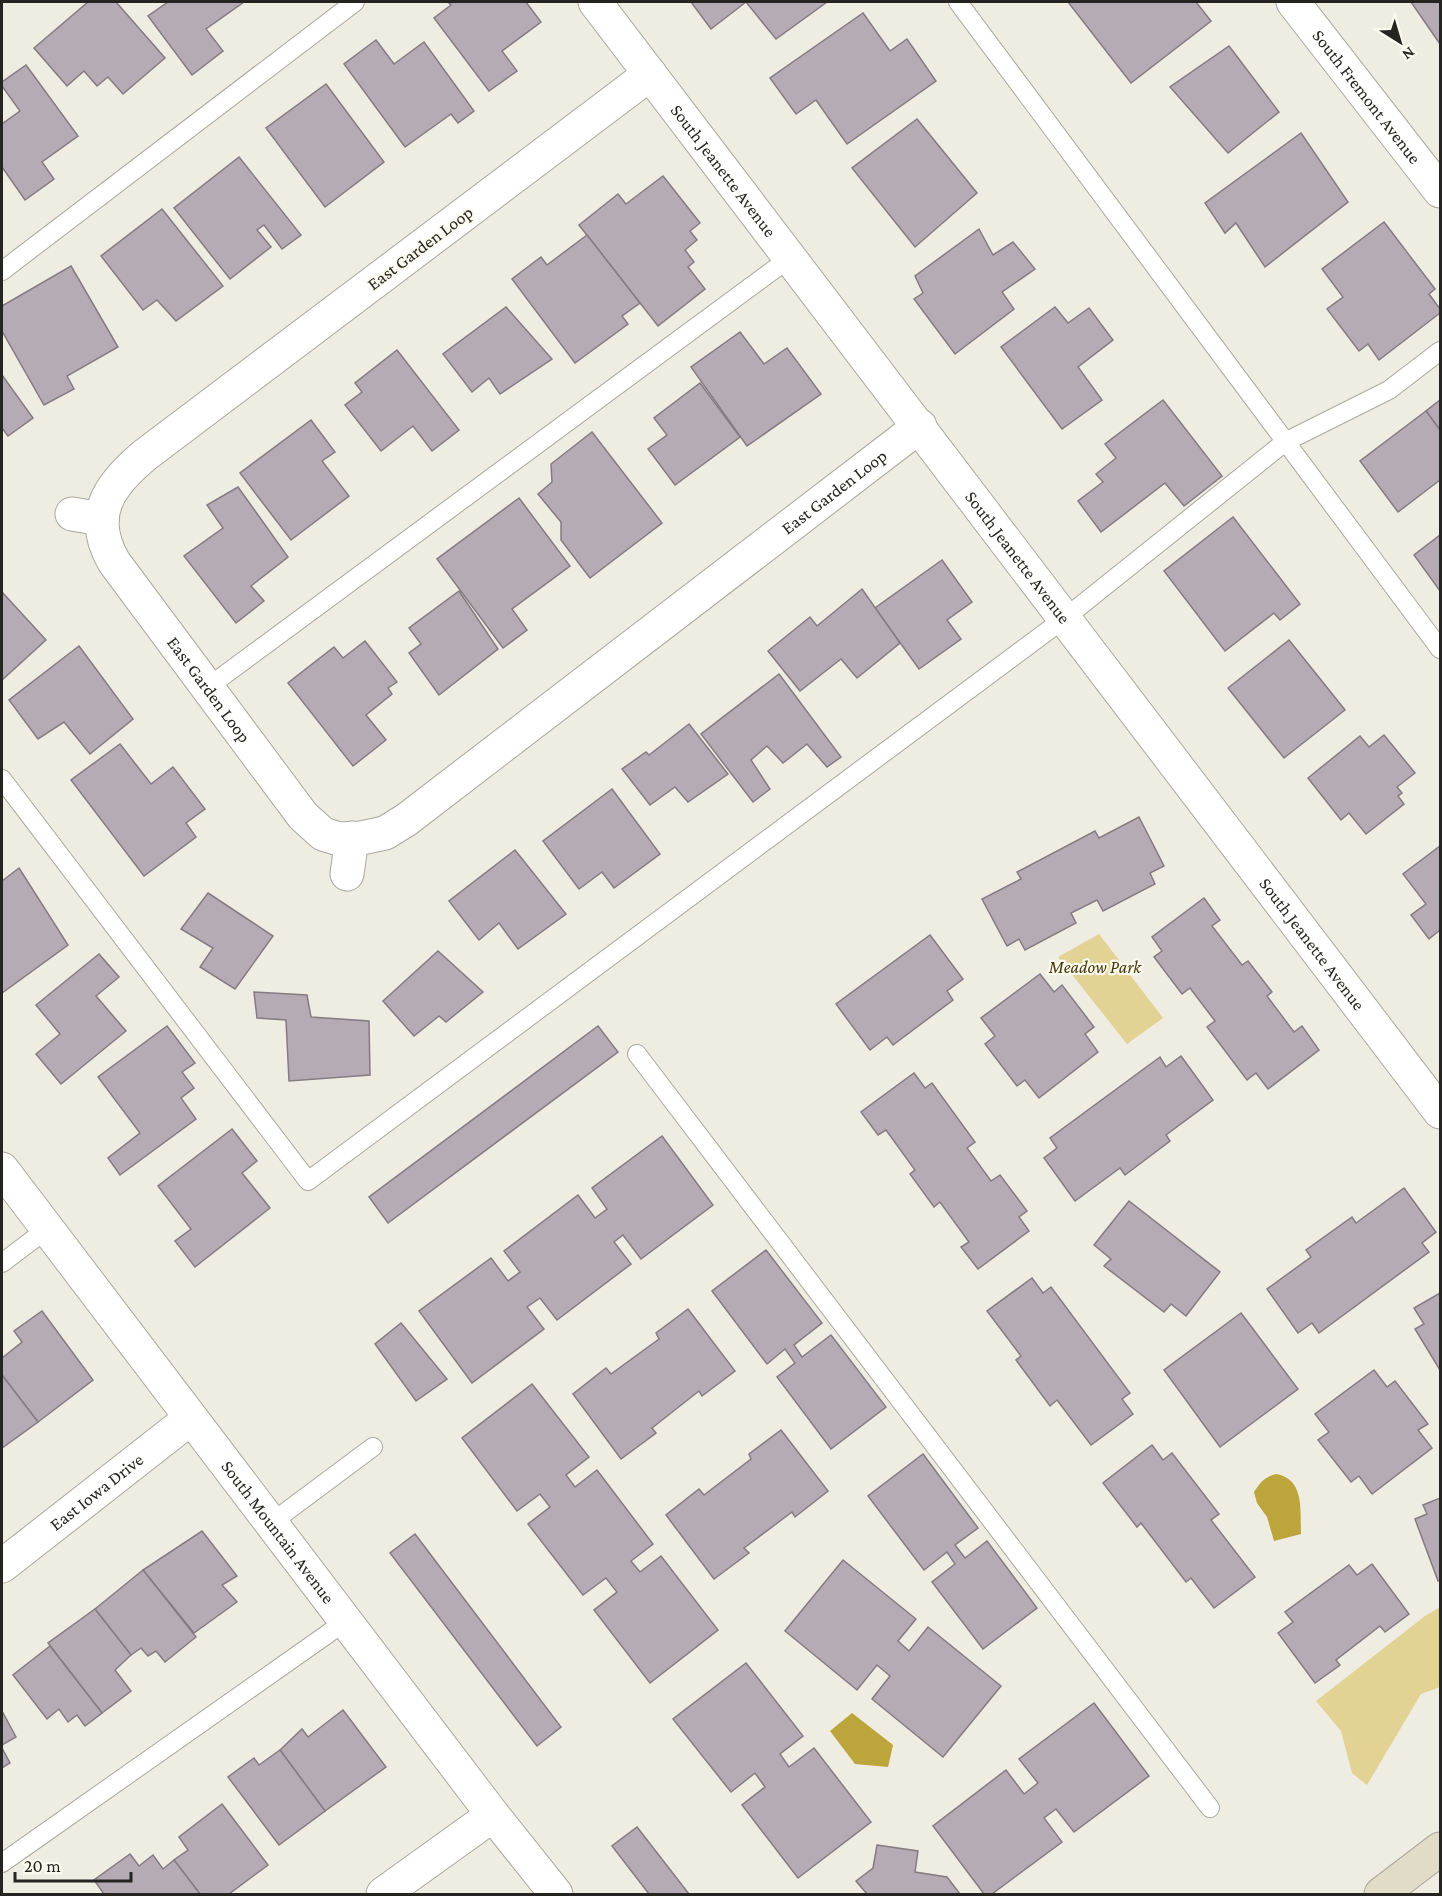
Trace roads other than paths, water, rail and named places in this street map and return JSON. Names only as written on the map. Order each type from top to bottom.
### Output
[{"type":"main road","points":[[1381,1894],[1440,1850]]},
{"type":"street","name":"South Jeanette Avenue","points":[[595,2],[1440,1112]]},
{"type":"street","name":"South Fremont Avenue","points":[[1293,2],[1440,191]]},
{"type":"street","name":"East Garden Loop","points":[[650,74],[145,455],[126,471],[114,486],[102,512],[87,516],[101,531],[105,547],[114,562],[303,816],[323,834],[339,839],[385,833],[920,426]]},
{"type":"street","points":[[347,874],[352,838]]},
{"type":"street","name":"South Mountain Avenue","points":[[2,1169],[493,1815],[556,1894]]},
{"type":"street","name":"East Iowa Drive","points":[[2,1566],[191,1418]]},
{"type":"street","points":[[383,1894],[493,1815]]},
{"type":"lane","points":[[2,271],[355,2]]},
{"type":"lane","points":[[957,2],[1440,649]]},
{"type":"lane","points":[[208,687],[791,258]]},
{"type":"lane","points":[[2,779],[308,1181],[1065,618],[1285,442],[1389,390],[1440,351]]},
{"type":"lane","points":[[637,1054],[1210,1808]]},
{"type":"lane","points":[[2,1263],[46,1229]]},
{"type":"lane","points":[[271,1523],[373,1447]]},
{"type":"lane","points":[[2,1863],[346,1621]]},
{"type":"park label","name":"Meadow Park","points":[[1095,967]]}]
